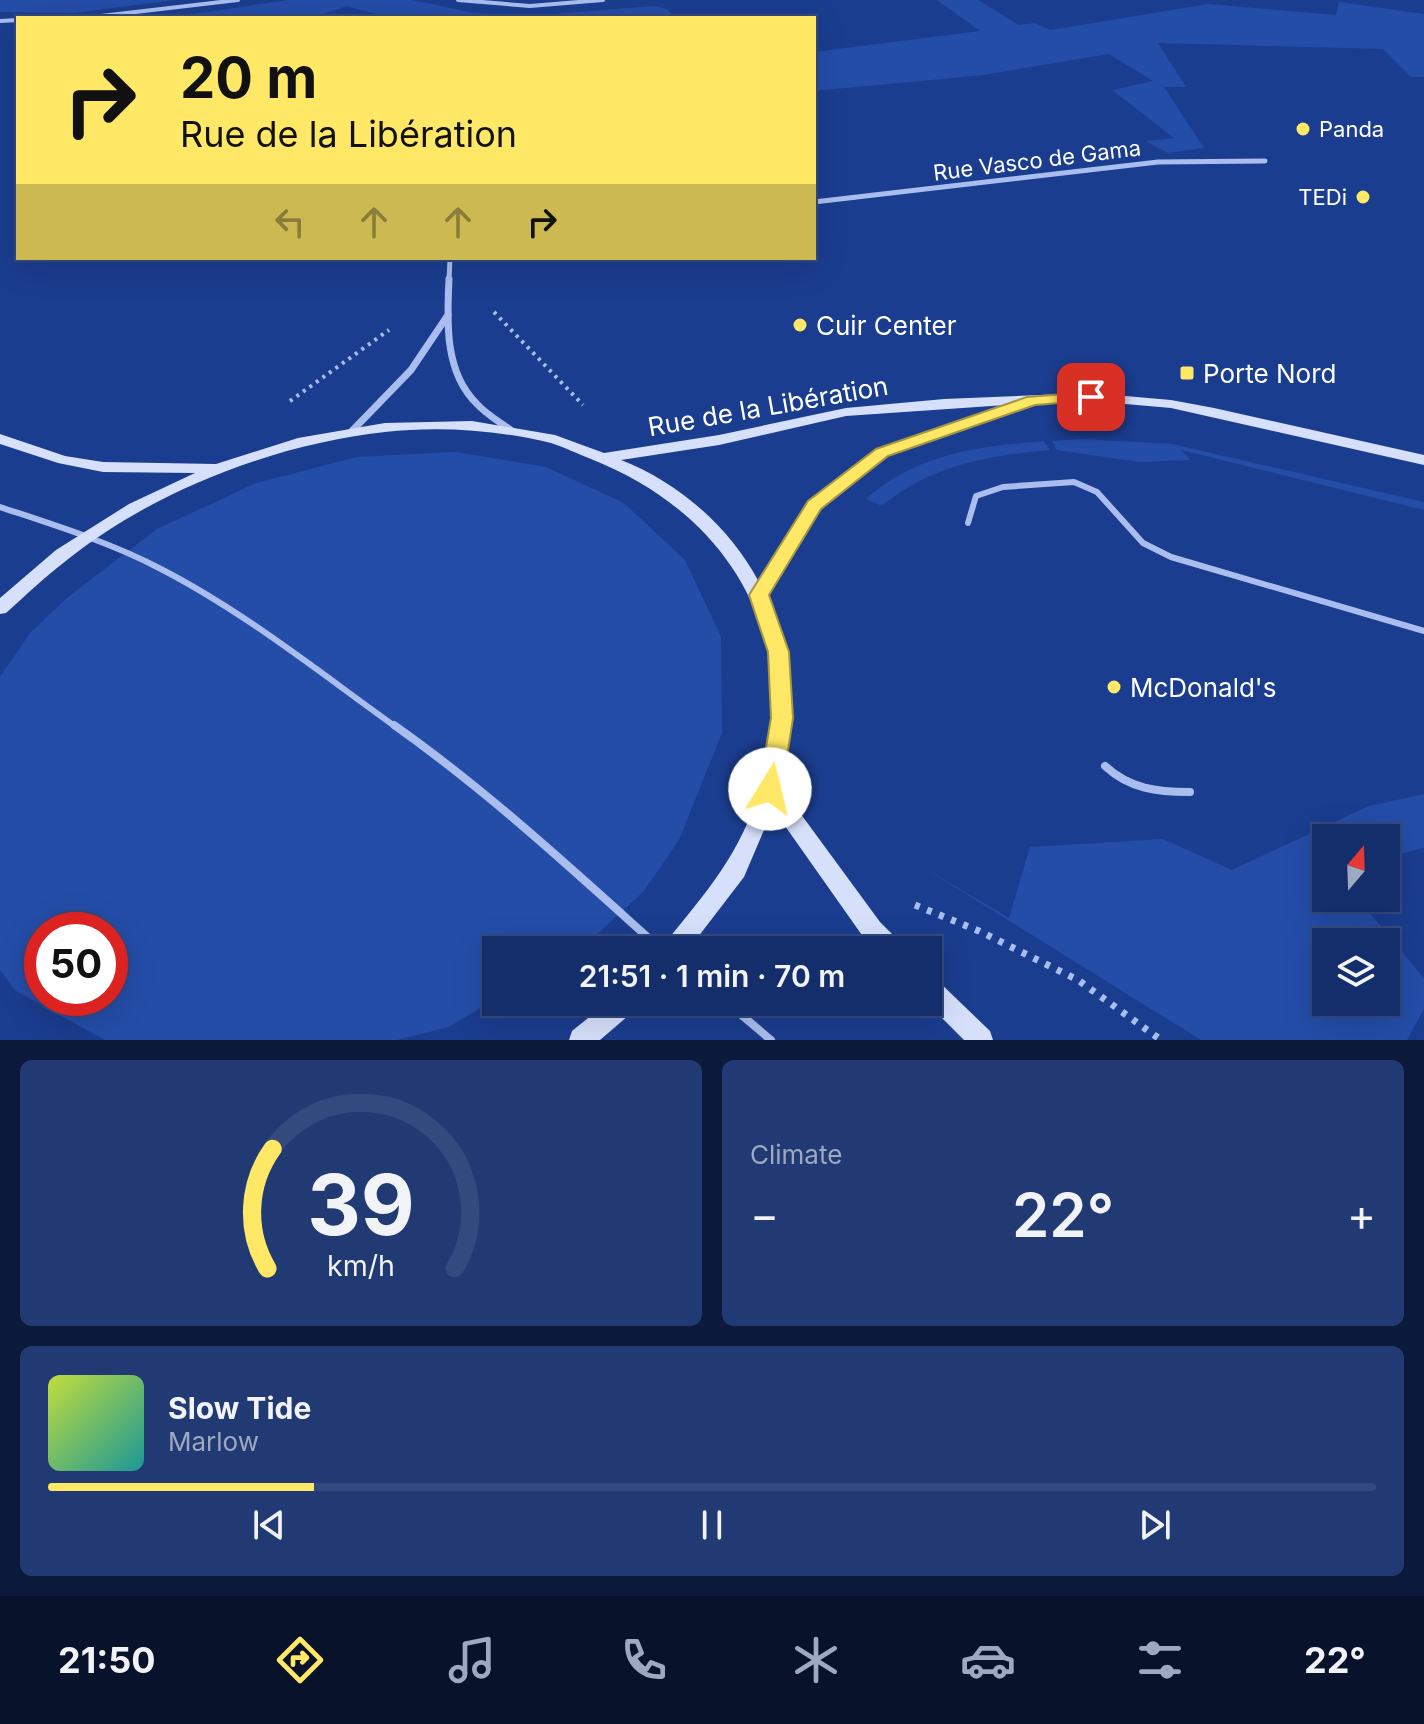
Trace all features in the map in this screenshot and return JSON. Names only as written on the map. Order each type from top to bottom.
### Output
[{"type":"main road","name":"Rue de la Libération","points":[[608,457],[719,440],[846,412],[944,403],[1091,397],[1171,404],[1298,429],[1424,460]]},
{"type":"main road","name":"Rue de la Libération","points":[[759,595],[815,505],[882,452],[1033,400]]},
{"type":"main road","points":[[0,608],[86,536],[153,497],[217,468],[285,446],[351,432],[433,425],[512,431],[608,457],[670,490],[721,536],[759,595],[778,652],[782,718],[770,789],[736,869],[685,936]]},
{"type":"main road","points":[[0,439],[63,460],[103,467],[217,468]]},
{"type":"main road","points":[[770,789],[878,936]]},
{"type":"main road","points":[[942,1001],[981,1040]]},
{"type":"main road","points":[[581,1040],[610,1016]]},
{"type":"street","points":[[121,16],[238,0]]},
{"type":"street","points":[[458,0],[499,6],[554,7],[603,0]]},
{"type":"street","name":"Rue Vasco de Gama","points":[[816,202],[1158,162],[1265,161]]},
{"type":"street","points":[[450,260],[448,315],[453,368],[474,403],[512,431]]},
{"type":"street","points":[[351,432],[411,370],[448,315]]},
{"type":"lane","points":[[968,523],[976,496],[1003,487],[1074,482],[1097,492],[1143,543],[1171,557],[1424,631]]},
{"type":"lane","points":[[0,507],[86,536],[158,567],[224,605],[438,756],[525,827],[646,936]]},
{"type":"lane","points":[[1105,766],[1117,779],[1138,789],[1190,792]]},
{"type":"lane","points":[[743,1016],[771,1040]]},
{"type":"path","points":[[494,312],[591,414]]},
{"type":"path","points":[[282,407],[394,327]]},
{"type":"path","points":[[915,905],[979,931],[1078,980],[1161,1040]]},
{"type":"shaded area","points":[[0,0],[175,0],[74,13],[0,12]]},
{"type":"shaded area","points":[[288,0],[412,0],[474,13],[528,16],[384,16],[347,6],[318,16],[180,16]]},
{"type":"shaded area","points":[[937,0],[978,0],[1019,25],[1035,23],[1050,30],[1209,4],[1336,15],[1339,2],[1424,14],[1424,77],[1411,77],[1383,49],[1158,43],[1186,87],[1164,87],[1204,148],[1168,153],[1145,141],[1174,138],[1112,90],[1153,81],[1109,54],[984,75],[816,91],[816,52],[980,31]]},
{"type":"shaded area","points":[[654,6],[667,9],[673,16],[528,16]]},
{"type":"shaded area","points":[[1081,439],[1172,444],[1424,502],[1424,510],[1181,450],[1191,460],[1139,462],[1057,450],[1052,441]]},
{"type":"shaded area","points":[[1044,441],[1050,450],[983,460],[940,472],[901,492],[882,506],[866,499],[885,484],[927,462],[972,450]]},
{"type":"shaded area","points":[[455,452],[546,467],[624,503],[685,560],[721,637],[722,733],[679,840],[644,891],[595,936],[482,936],[482,1007],[449,1027],[397,1040],[105,1040],[61,1016],[128,1016],[128,912],[24,912],[24,995],[16,991],[0,970],[0,677],[30,633],[68,597],[157,529],[256,483],[357,457]]},
{"type":"shaded area","points":[[1424,794],[1424,848],[1400,854],[1400,824],[1330,824],[1369,806]]},
{"type":"shaded area","points":[[1312,833],[1312,912],[1369,912],[1382,928],[1312,928],[1312,1016],[1400,1016],[1400,949],[1424,978],[1424,1009],[1407,1040],[1201,1040],[916,863],[1009,918],[1030,847],[1163,839],[1232,870]]},
{"type":"place","name":"Panda","points":[[1303,129]]},
{"type":"place","name":"TEDi","points":[[1363,197]]},
{"type":"place","name":"Cuir Center","points":[[800,325]]},
{"type":"place","name":"Porte Nord","points":[[1187,373]]},
{"type":"place","name":"McDonald's","points":[[1114,687]]},
{"type":"route","points":[[770,789],[782,718],[778,652],[759,595],[815,505],[882,452],[1033,400],[1091,397]]}]
